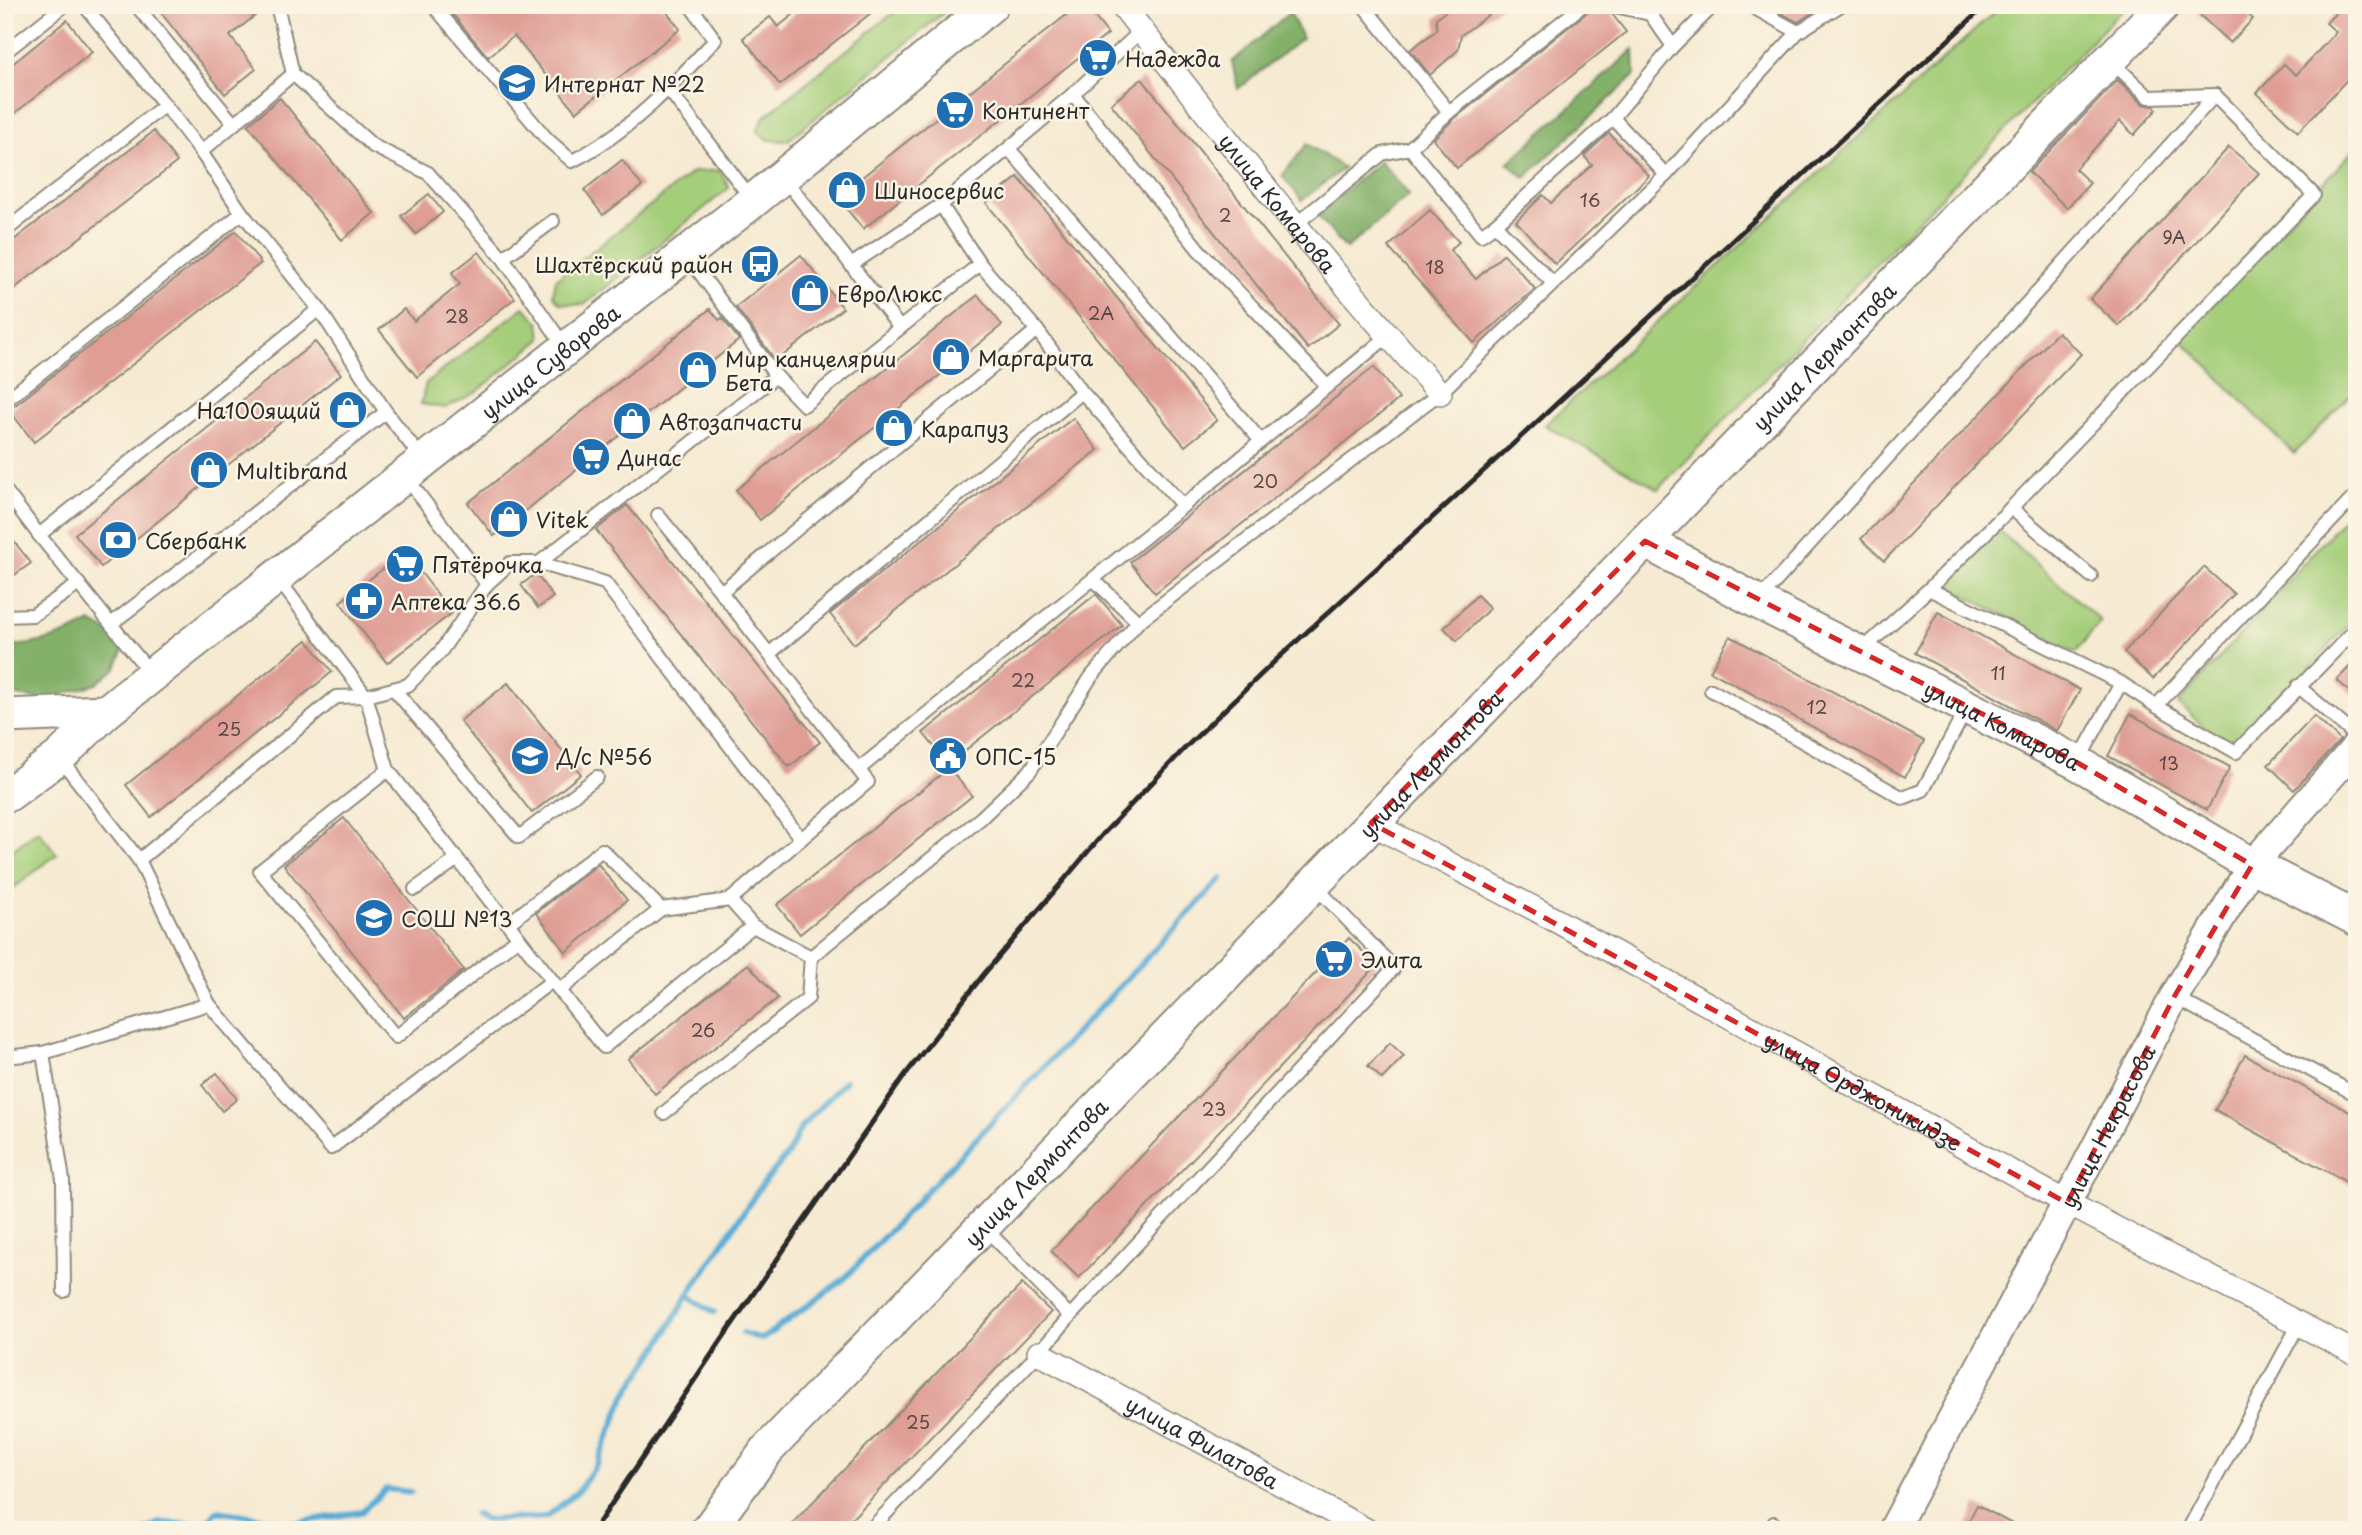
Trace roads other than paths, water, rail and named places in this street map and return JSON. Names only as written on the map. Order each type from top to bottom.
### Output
[{"type":"main road","name":"улица Суворова","points":[[6,786],[59,757],[106,712],[567,350],[783,177],[991,5]]},
{"type":"main road","name":"улица Лермонтова","points":[[708,1530],[768,1449],[2163,5]]},
{"type":"main road","name":"улица Комарова","points":[[1645,541],[1758,602],[2078,763],[2252,865],[2357,919]]},
{"type":"main road","points":[[5,716],[106,712]]},
{"type":"street","name":"улица Комарова","points":[[1122,5],[1296,224],[1388,336],[1440,393]]},
{"type":"street","name":"улица Некрасова","points":[[1893,1530],[2174,997],[2252,865],[2357,746]]},
{"type":"street","name":"улица Орджоникидзе","points":[[1371,823],[1537,910],[2067,1203],[2357,1354]]},
{"type":"street","name":"улица Филатова","points":[[1039,1353],[1366,1530]]},
{"type":"lane","points":[[5,52],[65,5]]},
{"type":"lane","points":[[84,5],[165,105],[243,213],[319,309],[386,412],[414,468],[487,584]]},
{"type":"lane","points":[[136,5],[233,123]]},
{"type":"lane","points":[[277,5],[293,74],[373,146],[428,173],[503,258],[567,350]]},
{"type":"lane","points":[[433,5],[547,139],[572,161],[595,149],[669,90],[715,40],[690,5]]},
{"type":"lane","points":[[1363,5],[1449,113]]},
{"type":"lane","points":[[1296,224],[1382,154],[1410,148],[1449,113],[1583,5]]},
{"type":"lane","points":[[1611,5],[1649,10],[1673,46]]},
{"type":"lane","points":[[1410,148],[1481,235],[1496,225],[1613,118],[1673,46],[1714,5]]},
{"type":"lane","points":[[1749,5],[1798,33]]},
{"type":"lane","points":[[664,1112],[808,999],[811,957],[981,818],[1030,771],[1091,677],[1138,622],[1440,393],[1666,175],[1798,33],[1841,5]]},
{"type":"lane","points":[[851,265],[940,205],[1073,94],[1142,30]]},
{"type":"lane","points":[[1859,653],[2011,508],[2314,195],[2215,95],[2149,97],[2110,60]]},
{"type":"lane","points":[[201,152],[293,74]]},
{"type":"lane","points":[[669,90],[753,201]]},
{"type":"lane","points":[[1073,94],[1199,250],[1326,386]]},
{"type":"lane","points":[[1758,602],[2215,95]]},
{"type":"lane","points":[[5,231],[165,105]]},
{"type":"lane","points":[[1613,118],[1666,175]]},
{"type":"lane","points":[[1009,149],[1261,441]]},
{"type":"lane","points":[[783,177],[900,328]]},
{"type":"lane","points":[[940,205],[980,264],[1037,330],[1082,392],[1183,506]]},
{"type":"lane","points":[[5,401],[243,213]]},
{"type":"lane","points":[[503,258],[552,221]]},
{"type":"lane","points":[[1496,225],[1553,283]]},
{"type":"lane","points":[[686,254],[776,376],[804,405],[980,264]]},
{"type":"lane","points":[[39,535],[319,309]]},
{"type":"lane","points":[[721,592],[1037,330]]},
{"type":"lane","points":[[859,769],[1094,580],[1388,336]]},
{"type":"lane","points":[[539,563],[776,376]]},
{"type":"lane","points":[[769,653],[1082,392]]},
{"type":"lane","points":[[111,624],[386,412]]},
{"type":"lane","points":[[5,490],[153,675]]},
{"type":"lane","points":[[2156,706],[2357,494]]},
{"type":"lane","points":[[2011,508],[2091,576]]},
{"type":"lane","points":[[59,757],[139,860],[209,1004],[331,1148],[661,909],[730,900],[868,782],[721,592],[658,516]]},
{"type":"lane","points":[[139,860],[336,697],[366,696],[408,685],[441,651],[487,584],[510,562],[539,563],[605,583],[801,839]]},
{"type":"lane","points":[[276,577],[366,696],[388,771],[604,1047],[752,926]]},
{"type":"lane","points":[[1094,580],[1138,622]]},
{"type":"lane","points":[[5,617],[33,615],[79,584]]},
{"type":"lane","points":[[1929,589],[2122,683],[2236,752],[2357,628]]},
{"type":"lane","points":[[2078,763],[2122,683]]},
{"type":"lane","points":[[2298,686],[2357,737]]},
{"type":"lane","points":[[394,689],[519,837],[597,777]]},
{"type":"lane","points":[[1711,690],[1903,798],[1923,790],[1968,706]]},
{"type":"lane","points":[[388,771],[260,871],[396,1037],[518,938]]},
{"type":"lane","points":[[509,923],[602,850],[661,909]]},
{"type":"lane","points":[[415,889],[456,860]]},
{"type":"lane","points":[[870,1530],[1039,1353],[1070,1316],[1394,968],[1313,883]]},
{"type":"lane","points":[[730,900],[752,926],[811,957]]},
{"type":"lane","points":[[2174,997],[2357,1095]]},
{"type":"lane","points":[[5,1057],[43,1053],[209,1004]]},
{"type":"lane","points":[[43,1053],[63,1180],[64,1291]]},
{"type":"lane","points":[[983,1226],[1070,1316]]},
{"type":"lane","points":[[2188,1530],[2299,1324]]},
{"type":"waterway","points":[[743,1333],[762,1339],[844,1279],[1221,879]]},
{"type":"waterway","points":[[475,1514],[485,1520],[546,1517],[578,1491],[597,1464],[625,1396],[688,1295],[761,1186],[788,1154],[801,1127],[845,1081]]},
{"type":"waterway","points":[[688,1295],[714,1312]]},
{"type":"waterway","points":[[146,1530],[159,1523],[205,1524],[217,1511],[294,1523],[361,1512],[386,1489],[411,1492]]},
{"type":"railway","points":[[594,1530],[724,1336],[905,1075],[984,974],[1103,834],[1187,746],[1275,661],[1986,5]]},
{"type":"place","name":"Надежда","points":[[1098,58]]},
{"type":"place","name":"Интернат №22","points":[[517,83]]},
{"type":"place","name":"Континент","points":[[955,110]]},
{"type":"place","name":"Шиносервис","points":[[847,190]]},
{"type":"place","name":"Шахтёрский район","points":[[760,264]]},
{"type":"place","name":"ЕвроЛюкс","points":[[810,293]]},
{"type":"place","name":"Маргарита","points":[[951,357]]},
{"type":"place","name":"Мир канцелярии Бета","points":[[698,370]]},
{"type":"place","name":"На100ящий","points":[[348,410]]},
{"type":"place","name":"Автозапчасти","points":[[632,421]]},
{"type":"place","name":"Карапуз","points":[[894,428]]},
{"type":"place","name":"Динас","points":[[591,457]]},
{"type":"place","name":"Multibrand","points":[[209,470]]},
{"type":"place","name":"Vitek","points":[[509,519]]},
{"type":"place","name":"Сбербанк","points":[[118,540]]},
{"type":"place","name":"Пятёрочка","points":[[405,564]]},
{"type":"place","name":"Аптека 36.6","points":[[364,601]]},
{"type":"place","name":"Д/с №56","points":[[530,756]]},
{"type":"place","name":"ОПС-15","points":[[948,756]]},
{"type":"place","name":"СОШ №13","points":[[374,918]]},
{"type":"place","name":"Элита","points":[[1334,959]]}]
